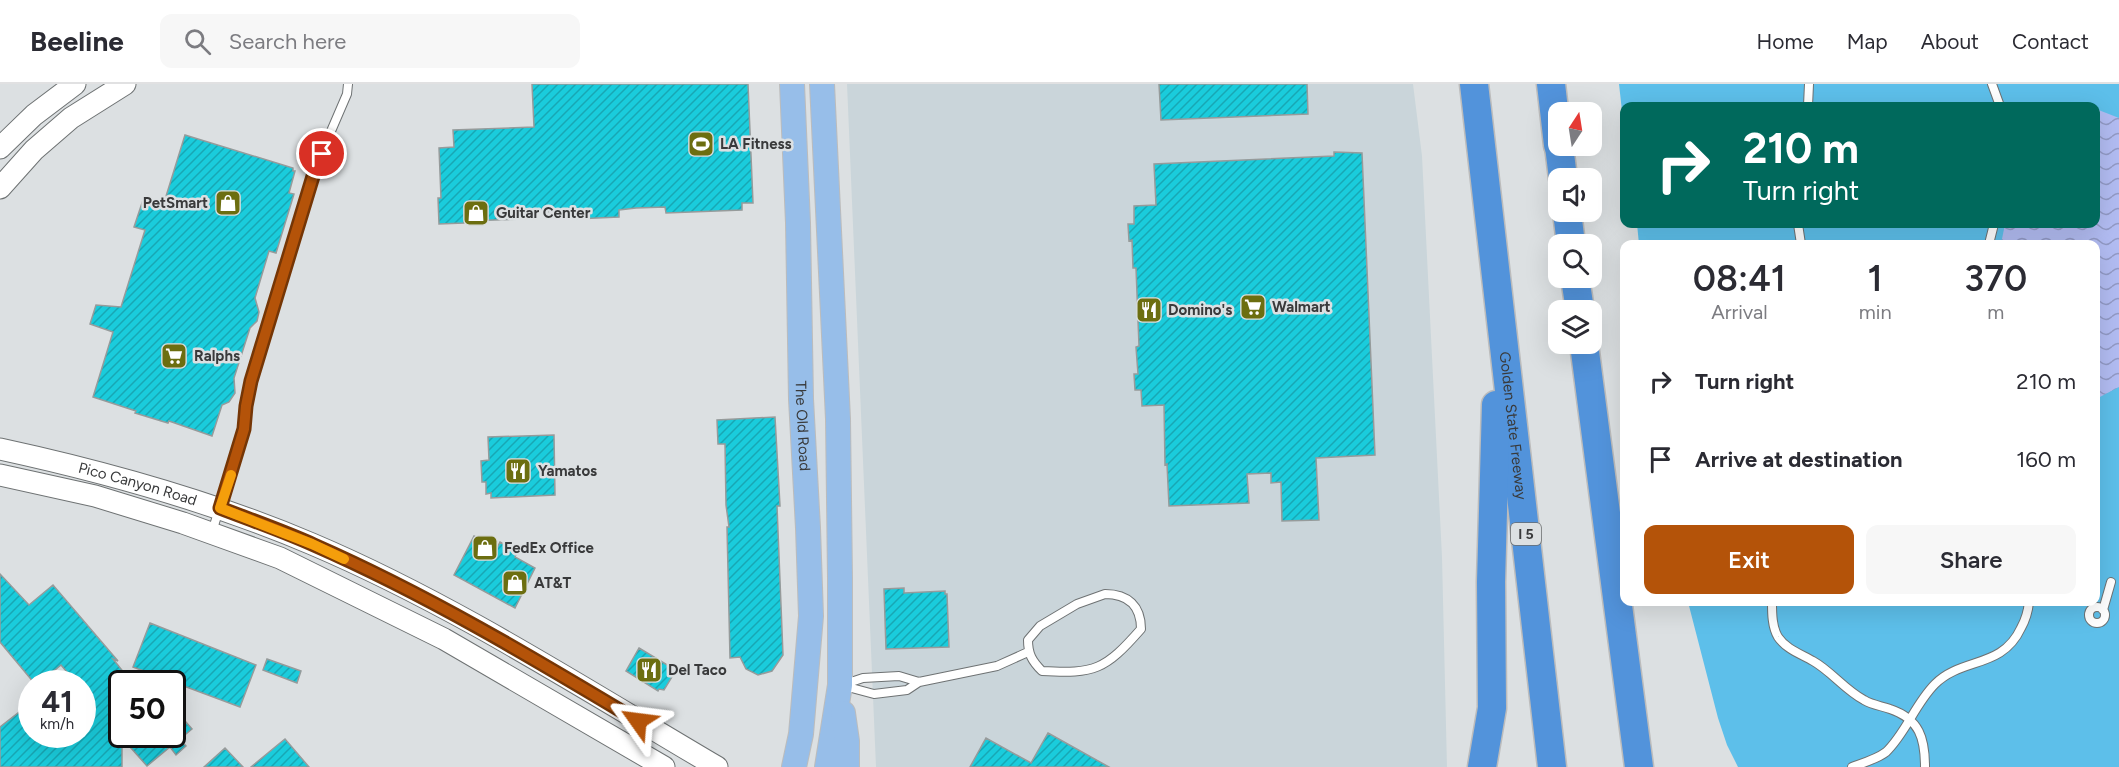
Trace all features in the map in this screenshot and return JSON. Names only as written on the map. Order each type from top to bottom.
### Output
[{"type":"highway","name":"Golden State Freeway","points":[[1474,84],[1552,767]]},
{"type":"highway","points":[[1551,84],[1553,102]]},
{"type":"highway","points":[[1482,767],[1492,708],[1491,582],[1499,301]]},
{"type":"highway","points":[[1585,354],[1639,767]]},
{"type":"main road","points":[[0,148],[34,115],[75,84]]},
{"type":"main road","points":[[0,188],[34,150],[71,118],[125,84]]},
{"type":"main road","name":"The Old Road","points":[[792,84],[798,223],[801,399],[811,616],[801,734],[794,767]]},
{"type":"main road","points":[[822,84],[838,419],[840,685],[847,741],[847,767]]},
{"type":"main road","name":"Pico Canyon Road","points":[[0,449],[78,466],[220,508],[312,544],[427,599],[717,767]]},
{"type":"main road","name":"Pico Canyon Road","points":[[0,475],[95,496],[212,533],[280,558],[444,639],[664,767]]},
{"type":"main road","points":[[827,767],[840,685]]},
{"type":"lane","points":[[212,533],[244,429],[251,381],[305,201],[314,173],[347,94],[348,84]]},
{"type":"lane","points":[[1809,84],[1809,102]]},
{"type":"lane","points":[[1992,84],[1999,102]]},
{"type":"lane","points":[[2092,606],[2088,617],[2094,624],[2100,623],[2104,620],[2103,610],[2111,582]]},
{"type":"lane","points":[[1105,594],[1117,594],[1128,598],[1136,607],[1141,618],[1141,629],[1124,649],[1116,657],[1095,669],[1073,673],[1041,671],[1028,652],[1028,640],[1040,626],[1077,604],[1105,594]]},
{"type":"lane","points":[[1772,606],[1773,624],[1778,638],[1787,646],[1814,661],[1866,702],[1894,710],[1919,729],[1924,741],[1925,767]]},
{"type":"lane","points":[[1853,767],[1885,753],[1936,683],[1956,670],[2004,652],[2017,637],[2028,613],[2029,606]]},
{"type":"lane","points":[[2095,606],[2103,610]]},
{"type":"lane","points":[[840,685],[874,694],[907,690],[919,682],[997,666],[1028,652]]},
{"type":"lane","points":[[840,685],[872,677],[899,676],[919,682]]},
{"type":"shaded area","points":[[847,84],[1413,84],[1422,156],[1442,557],[1447,767],[876,767]]},
{"type":"shaded area","points":[[1619,84],[2119,84],[2119,767],[1738,767],[1727,745],[1718,718],[1689,606],[2100,606],[2100,240],[1639,240],[1637,228],[2100,228],[2100,102],[1621,102]]},
{"type":"water","points":[[2100,111],[2119,118],[2119,387],[2100,397],[2100,240],[2002,240],[2004,228],[2100,228]]},
{"type":"building","points":[[532,84],[748,84],[753,203],[742,203],[742,210],[666,213],[665,207],[636,208],[619,210],[619,217],[575,219],[574,212],[557,211],[526,213],[526,219],[439,224],[438,198],[441,198],[439,148],[454,147],[453,130],[534,127]]},
{"type":"building","points":[[1159,84],[1307,84],[1308,114],[1161,120]]},
{"type":"building","name":"Ralphs","points":[[185,135],[293,168],[295,171],[289,193],[294,194],[276,253],[269,251],[255,298],[259,312],[257,321],[250,328],[234,378],[235,393],[229,402],[222,405],[212,436],[169,421],[168,423],[135,413],[136,411],[93,397],[113,332],[90,324],[96,305],[121,307],[145,230],[134,227],[143,200],[163,206]]},
{"type":"building","name":"Walmart","points":[[1334,152],[1362,153],[1375,455],[1316,458],[1319,520],[1282,521],[1281,482],[1271,483],[1271,473],[1247,474],[1249,503],[1169,506],[1167,464],[1165,465],[1164,405],[1142,406],[1141,390],[1135,390],[1134,374],[1138,374],[1136,347],[1139,346],[1136,268],[1133,268],[1132,240],[1129,241],[1128,224],[1134,224],[1134,206],[1156,205],[1154,164],[1334,156]]},
{"type":"building","points":[[775,417],[780,506],[777,506],[783,655],[772,671],[758,675],[746,669],[740,657],[730,658],[727,527],[729,527],[726,505],[725,444],[718,444],[717,420]]},
{"type":"building","name":"Yamatos","points":[[554,435],[555,495],[491,498],[491,493],[486,494],[486,482],[482,482],[481,461],[489,460],[488,437]]},
{"type":"building","points":[[474,536],[497,548],[500,542],[518,551],[515,557],[535,568],[515,608],[454,575]]},
{"type":"building","points":[[0,574],[29,605],[53,585],[118,661],[113,659],[122,670],[108,670],[108,748],[122,748],[122,767],[0,767],[0,727],[18,713],[18,748],[96,748],[96,670],[65,670],[61,665],[55,670],[23,670],[0,642]]},
{"type":"building","points":[[904,588],[904,593],[945,591],[949,647],[886,649],[884,589]]},
{"type":"building","points":[[150,623],[256,665],[240,707],[186,687],[186,670],[141,670],[133,667]]},
{"type":"building","name":"Del Taco","points":[[639,648],[674,669],[675,672],[664,690],[659,689],[658,691],[626,671]]},
{"type":"building","points":[[267,659],[301,671],[297,683],[263,670]]},
{"type":"building","points":[[186,722],[192,729],[186,734]]},
{"type":"building","points":[[1048,733],[1109,767],[970,767],[986,738],[1031,763]]},
{"type":"building","points":[[285,739],[309,767],[251,767],[280,743]]},
{"type":"building","points":[[131,748],[169,748],[147,766]]},
{"type":"building","points":[[171,748],[184,748],[176,755]]},
{"type":"building","points":[[225,748],[243,767],[204,767]]},
{"type":"slow traffic","points":[[231,475],[220,508],[344,559]]},
{"type":"place","name":"LA Fitness","points":[[701,144]]},
{"type":"place","name":"PetSmart","points":[[228,203]]},
{"type":"place","name":"Guitar Center","points":[[476,213]]},
{"type":"place","name":"Walmart","points":[[1253,307]]},
{"type":"place","name":"Domino's","points":[[1149,310]]},
{"type":"place","name":"Ralphs","points":[[174,356]]},
{"type":"place","name":"Yamatos","points":[[518,471]]},
{"type":"place","name":"FedEx Office","points":[[485,548]]},
{"type":"place","name":"AT&T","points":[[515,583]]},
{"type":"place","name":"Del Taco","points":[[649,670]]},
{"type":"route","points":[[322,154],[314,173],[251,381],[244,429],[220,508],[312,544],[427,599],[638,721]]}]
